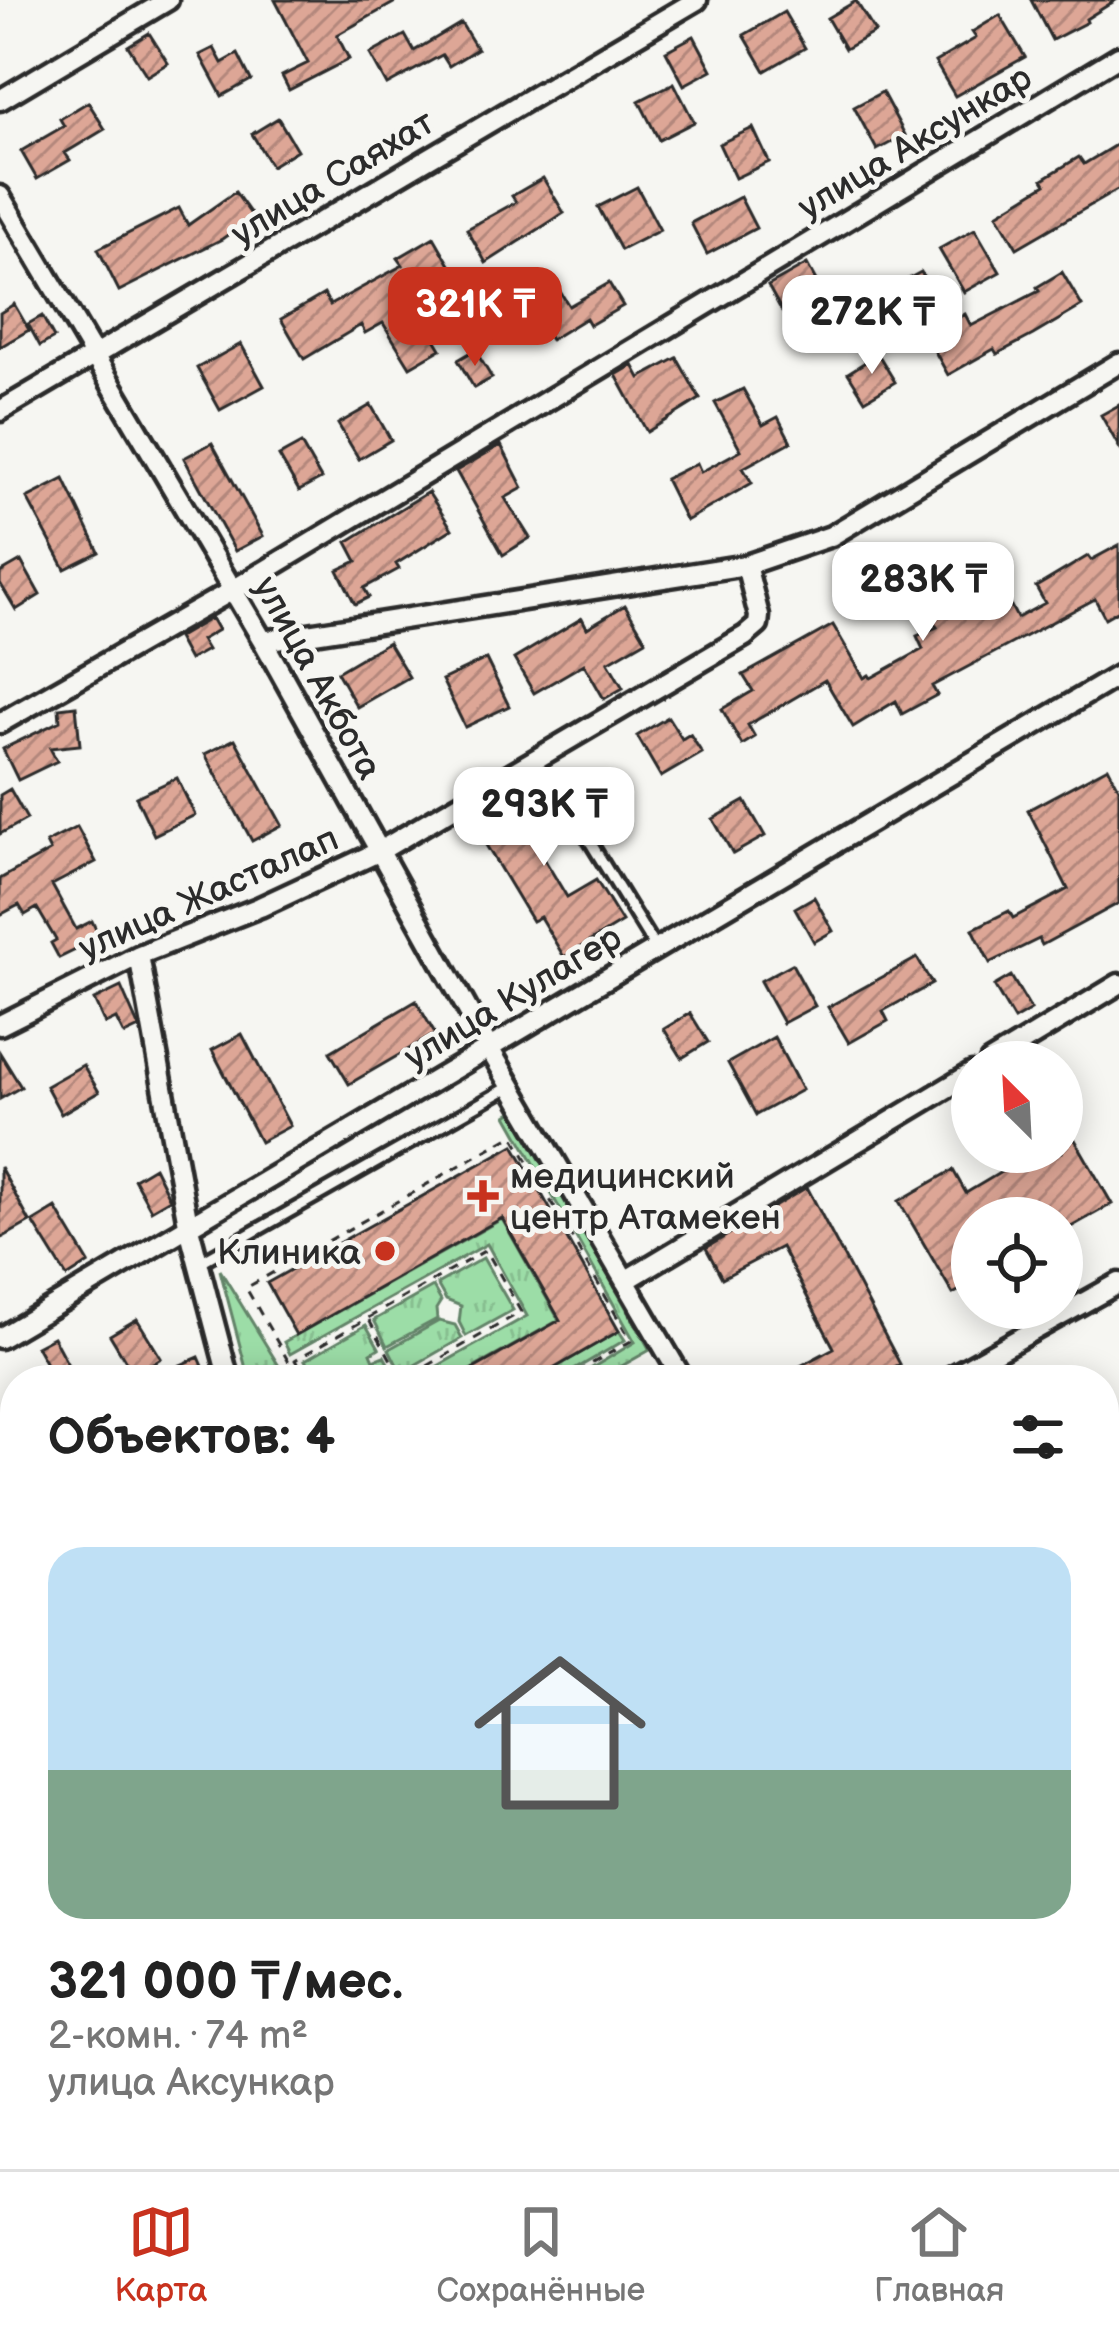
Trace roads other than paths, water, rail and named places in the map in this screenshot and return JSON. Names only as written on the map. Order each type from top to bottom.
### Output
[{"type":"street","points":[[0,100],[168,0]]},
{"type":"street","name":"улица Саяхат","points":[[0,411],[697,0]]},
{"type":"street","name":"улица Аксункар","points":[[0,723],[233,590],[1119,56]]},
{"type":"street","name":"улица Акбота","points":[[0,196],[233,590],[489,1048],[674,1365]]},
{"type":"street","points":[[262,641],[746,565],[831,536],[1119,363]]},
{"type":"street","name":"улица Жасталап","points":[[0,1025],[140,955],[260,907],[378,852],[745,636],[758,626],[759,616],[746,565]]},
{"type":"street","name":"улица Кулагер","points":[[0,1338],[1119,675]]},
{"type":"street","points":[[140,955],[188,1224],[225,1365]]},
{"type":"street","points":[[1024,1041],[1119,984]]},
{"type":"street","points":[[625,1281],[951,1085]]},
{"type":"street","points":[[972,1365],[1119,1283]]},
{"type":"lane","points":[[584,832],[656,949]]},
{"type":"lane","points":[[197,1264],[512,1085]]},
{"type":"place","name":"медицинский центр Атамекен","points":[[483,1196]]},
{"type":"place","name":"Клиника","points":[[385,1251]]}]
